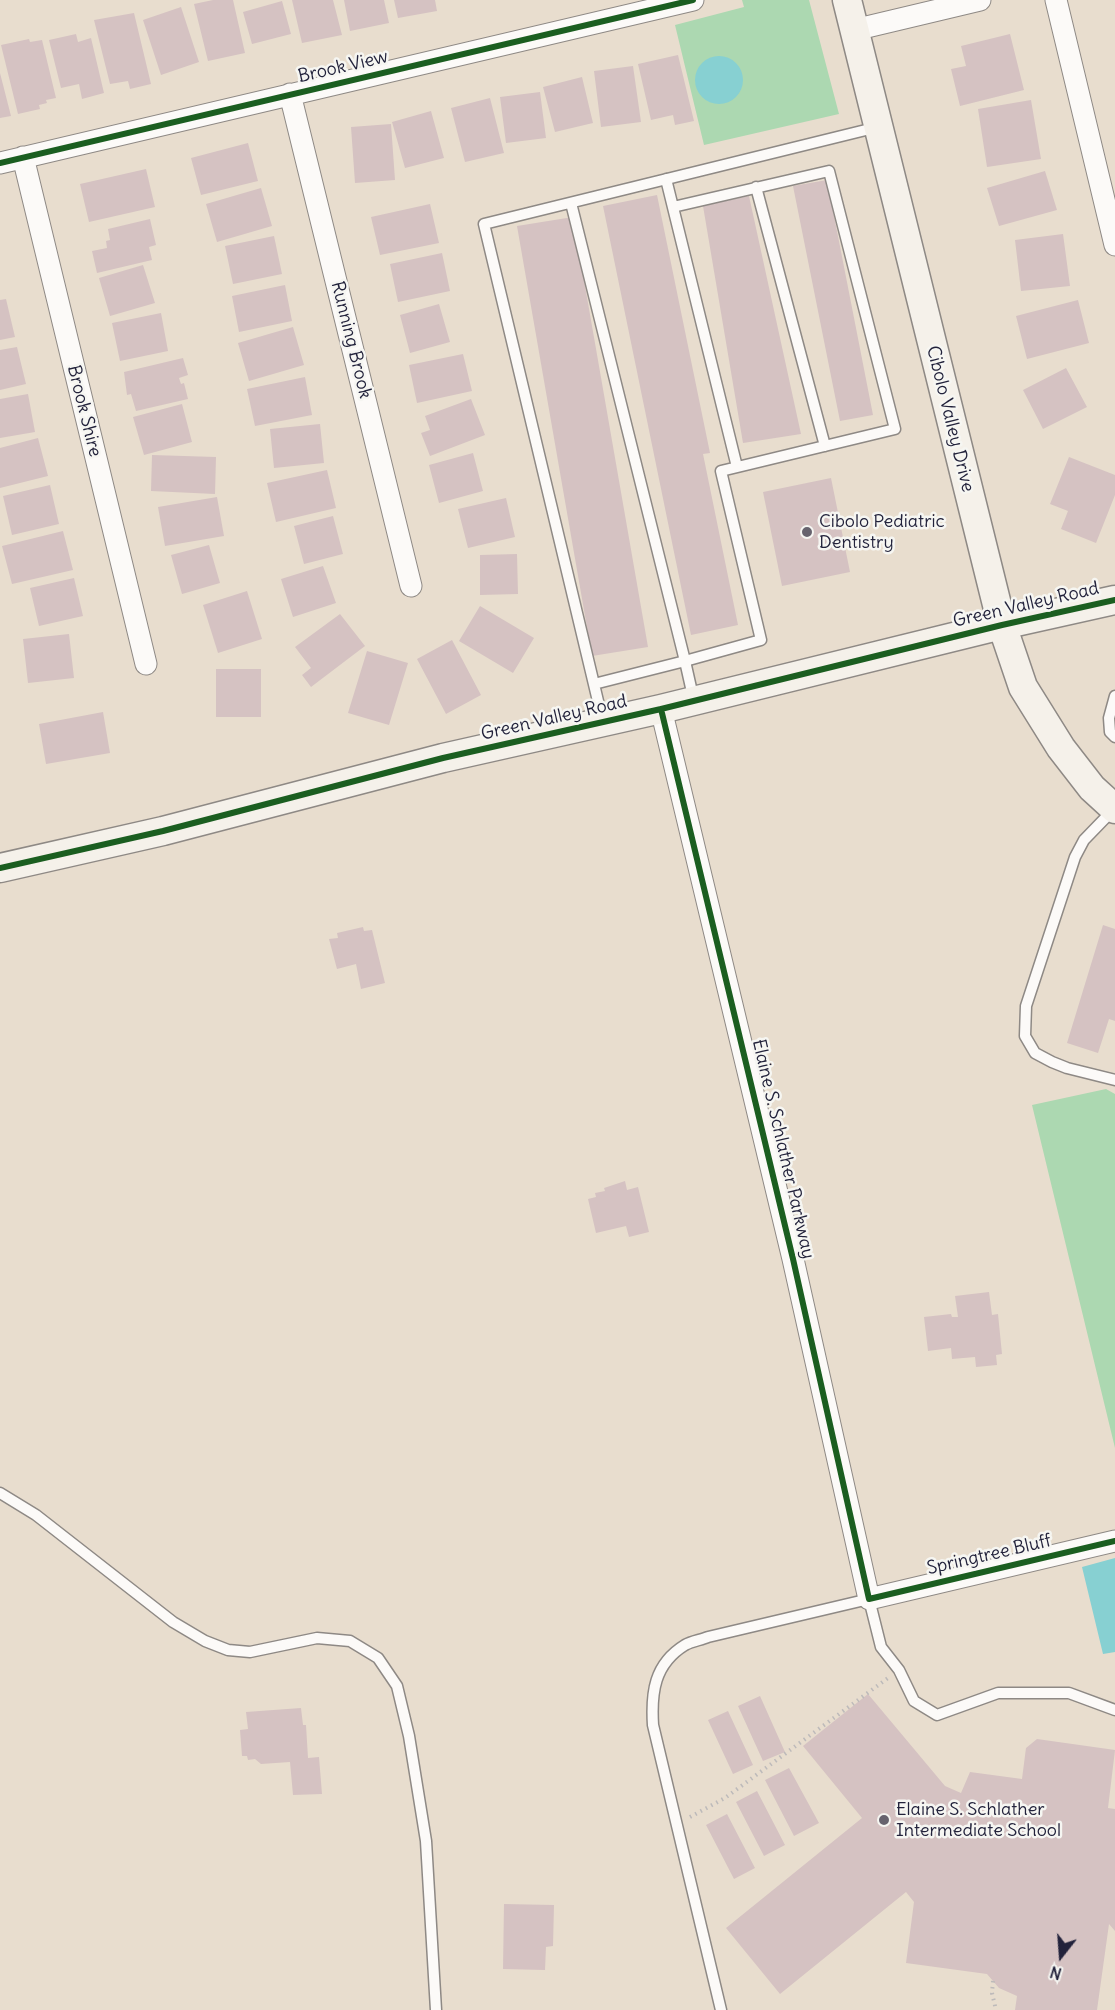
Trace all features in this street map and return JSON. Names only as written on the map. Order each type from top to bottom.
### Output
[{"type":"street","name":"Brook View","points":[[0,163],[693,0]]},
{"type":"street","name":"Cibolo Valley Drive","points":[[847,0],[1002,625],[1023,687],[1054,738],[1092,788],[1115,809]]},
{"type":"street","points":[[854,30],[980,0]]},
{"type":"street","points":[[1056,0],[1115,245]]},
{"type":"street","name":"Running Brook","points":[[290,94],[411,586]]},
{"type":"street","name":"Brook Shire","points":[[23,157],[146,664]]},
{"type":"street","name":"Green Valley Road","points":[[0,868],[163,831],[443,758],[661,709],[1002,625],[1115,600]]},
{"type":"street","name":"Elaine S. Schlather Parkway","points":[[661,709],[793,1259],[869,1599]]},
{"type":"street","name":"Springtree Bluff","points":[[869,1599],[1115,1541]]},
{"type":"lane","points":[[603,722],[484,224],[878,127]]},
{"type":"lane","points":[[594,684],[685,662],[761,640],[721,471],[895,429],[829,171],[672,207]]},
{"type":"lane","points":[[666,179],[737,467]]},
{"type":"lane","points":[[756,187],[825,446]]},
{"type":"lane","points":[[571,203],[694,701]]},
{"type":"lane","points":[[1115,696],[1109,718],[1110,732],[1115,737]]},
{"type":"lane","points":[[1115,809],[1084,840],[1075,857],[1026,1005],[1026,1036],[1035,1053],[1067,1068],[1115,1080]]},
{"type":"lane","points":[[0,1493],[36,1515],[173,1622],[206,1641],[228,1650],[250,1652],[317,1638],[350,1641],[378,1658],[397,1686],[411,1748],[426,1841],[436,2010]]},
{"type":"lane","points":[[721,2010],[652,1717],[652,1699],[656,1678],[668,1660],[686,1645],[708,1637],[869,1599],[881,1647],[899,1670],[914,1701],[937,1715],[998,1693],[1069,1694],[1115,1710]]},
{"type":"path","points":[[677,1825],[743,1784],[899,1670]]},
{"type":"path","points":[[993,1981],[992,1993],[996,2010]]},
{"type":"green space","points":[[742,0],[809,0],[839,114],[704,145],[675,25],[744,7]]},
{"type":"green space","points":[[1106,1089],[1115,1094],[1115,1448],[1032,1105]]},
{"type":"water","points":[[714,56],[724,56],[736,63],[743,75],[743,85],[736,97],[724,104],[714,104],[699,93],[695,85],[695,75],[706,60]]},
{"type":"water","points":[[1115,1558],[1115,1652],[1103,1654],[1082,1567]]},
{"type":"building","points":[[213,0],[233,0],[245,53],[208,61],[194,4]]},
{"type":"building","points":[[292,0],[333,0],[342,35],[302,43]]},
{"type":"building","points":[[344,0],[384,0],[389,23],[350,31]]},
{"type":"building","points":[[394,0],[435,0],[437,11],[398,18]]},
{"type":"building","points":[[282,1],[291,34],[252,44],[243,12]]},
{"type":"building","points":[[181,7],[199,62],[161,75],[143,20]]},
{"type":"building","points":[[134,13],[151,84],[130,89],[128,81],[110,84],[94,20]]},
{"type":"building","points":[[76,34],[78,42],[91,38],[104,93],[82,99],[79,84],[61,88],[49,40]]},
{"type":"building","points":[[1010,34],[1024,90],[960,106],[951,69],[966,66],[961,46]]},
{"type":"building","points":[[29,39],[30,42],[42,40],[56,98],[46,100],[47,103],[39,105],[40,109],[18,114],[1,45]]},
{"type":"building","points":[[678,55],[694,121],[675,125],[673,115],[651,120],[638,64]]},
{"type":"building","points":[[633,66],[641,122],[601,127],[594,71]]},
{"type":"building","points":[[0,73],[11,116],[0,118]]},
{"type":"building","points":[[582,77],[593,123],[555,132],[543,87]]},
{"type":"building","points":[[540,92],[546,138],[506,143],[500,97]]},
{"type":"building","points":[[490,98],[504,153],[465,162],[451,108]]},
{"type":"building","points":[[1031,100],[1041,159],[987,167],[978,109]]},
{"type":"building","points":[[431,111],[444,158],[405,168],[392,122]]},
{"type":"building","points":[[391,124],[395,180],[355,183],[351,127]]},
{"type":"building","points":[[248,143],[258,181],[201,195],[191,158]]},
{"type":"building","points":[[146,169],[155,207],[89,222],[80,184]]},
{"type":"building","points":[[1045,171],[1057,210],[999,226],[987,188]]},
{"type":"building","points":[[827,180],[873,415],[840,421],[793,186]]},
{"type":"building","points":[[261,188],[272,226],[217,242],[206,204]]},
{"type":"building","points":[[657,195],[710,453],[703,454],[738,625],[691,635],[603,206]]},
{"type":"building","points":[[749,196],[801,434],[743,443],[703,206]]},
{"type":"building","points":[[430,204],[439,243],[380,255],[371,217]]},
{"type":"building","points":[[573,217],[648,647],[592,656],[517,226]]},
{"type":"building","points":[[150,219],[156,245],[149,247],[152,260],[97,273],[92,251],[107,248],[106,241],[110,240],[108,229]]},
{"type":"building","points":[[1063,234],[1070,286],[1021,291],[1015,240]]},
{"type":"building","points":[[274,236],[282,274],[233,284],[225,246]]},
{"type":"building","points":[[442,253],[450,291],[398,302],[390,264]]},
{"type":"building","points":[[143,265],[155,303],[110,316],[99,278]]},
{"type":"building","points":[[285,285],[292,321],[239,332],[232,296]]},
{"type":"building","points":[[6,299],[15,337],[0,340],[0,300]]},
{"type":"building","points":[[1078,300],[1089,343],[1027,359],[1016,316]]},
{"type":"building","points":[[439,304],[450,342],[410,353],[400,315]]},
{"type":"building","points":[[161,313],[168,351],[120,361],[112,323]]},
{"type":"building","points":[[293,327],[304,365],[249,381],[238,343]]},
{"type":"building","points":[[17,347],[26,384],[0,390],[0,350]]},
{"type":"building","points":[[463,354],[472,391],[417,403],[409,365]]},
{"type":"building","points":[[183,358],[188,375],[179,378],[181,384],[184,383],[188,399],[136,411],[131,394],[127,395],[124,372]]},
{"type":"building","points":[[1066,368],[1087,407],[1043,429],[1023,390]]},
{"type":"building","points":[[305,377],[312,415],[255,426],[247,389]]},
{"type":"building","points":[[28,394],[35,432],[0,438],[0,399]]},
{"type":"building","points":[[471,399],[485,435],[430,456],[421,433],[430,430],[425,416]]},
{"type":"building","points":[[182,404],[192,442],[144,455],[133,417]]},
{"type":"building","points":[[320,424],[324,463],[274,468],[270,429]]},
{"type":"building","points":[[38,438],[48,476],[0,488],[0,448]]},
{"type":"building","points":[[473,453],[483,491],[439,503],[429,465]]},
{"type":"building","points":[[152,455],[216,457],[215,494],[151,491]]},
{"type":"building","points":[[1069,457],[1115,475],[1115,495],[1096,543],[1061,529],[1068,511],[1050,504]]},
{"type":"building","points":[[327,470],[336,508],[276,522],[267,483]]},
{"type":"building","name":"Cibolo Pediatric Dentistry","points":[[831,478],[850,572],[782,586],[763,492]]},
{"type":"building","points":[[50,485],[59,524],[12,535],[3,496]]},
{"type":"building","points":[[217,497],[224,536],[165,546],[158,507]]},
{"type":"building","points":[[506,498],[515,537],[468,548],[458,509]]},
{"type":"building","points":[[333,516],[343,554],[304,564],[294,526]]},
{"type":"building","points":[[63,531],[73,570],[12,584],[2,546]]},
{"type":"building","points":[[209,545],[220,583],[182,594],[171,555]]},
{"type":"building","points":[[517,554],[518,594],[480,595],[480,555]]},
{"type":"building","points":[[323,566],[336,603],[293,617],[281,579]]},
{"type":"building","points":[[74,578],[83,616],[39,626],[30,588]]},
{"type":"building","points":[[247,591],[262,639],[218,653],[203,605]]},
{"type":"building","points":[[480,606],[534,638],[513,673],[459,641]]},
{"type":"building","points":[[340,614],[365,646],[311,687],[302,675],[311,668],[295,647]]},
{"type":"building","points":[[69,634],[74,678],[28,683],[23,639]]},
{"type":"building","points":[[452,640],[481,695],[446,714],[417,659]]},
{"type":"building","points":[[367,651],[408,663],[389,725],[348,713]]},
{"type":"building","points":[[216,669],[261,669],[261,717],[216,717]]},
{"type":"building","points":[[103,712],[110,753],[46,764],[39,724]]},
{"type":"building","points":[[1103,925],[1115,929],[1115,1021],[1109,1019],[1098,1053],[1067,1043]]},
{"type":"building","points":[[363,927],[364,931],[372,930],[385,983],[361,989],[356,964],[337,969],[329,939],[338,938],[337,933]]},
{"type":"building","points":[[625,1181],[627,1190],[638,1187],[649,1232],[629,1237],[626,1226],[596,1233],[588,1199],[596,1197],[595,1193],[605,1191],[604,1188]]},
{"type":"building","points":[[989,1292],[992,1315],[998,1314],[1002,1354],[996,1355],[997,1365],[976,1367],[975,1357],[952,1359],[951,1348],[928,1351],[924,1317],[951,1314],[952,1317],[958,1317],[955,1296]]},
{"type":"building","points":[[868,1694],[945,1786],[961,1793],[970,1772],[1022,1779],[1026,1748],[1037,1739],[1115,1750],[1108,1808],[1115,1809],[1115,1931],[1109,1924],[1097,2010],[1015,2010],[1017,1996],[999,1988],[987,1974],[906,1963],[914,1902],[906,1892],[780,1994],[726,1928],[862,1818],[803,1746]]},
{"type":"building","points":[[760,1696],[785,1752],[763,1761],[738,1706]]},
{"type":"building","points":[[301,1708],[303,1725],[306,1725],[308,1758],[319,1757],[322,1794],[293,1795],[290,1762],[261,1764],[255,1759],[248,1760],[247,1756],[242,1756],[240,1730],[248,1729],[246,1712]]},
{"type":"building","points":[[728,1711],[753,1765],[733,1774],[708,1720]]},
{"type":"building","points":[[789,1768],[819,1823],[794,1836],[765,1780]]},
{"type":"building","points":[[757,1791],[785,1845],[764,1856],[736,1802]]},
{"type":"building","points":[[727,1814],[755,1868],[734,1879],[706,1825]]},
{"type":"building","points":[[504,1904],[554,1905],[553,1946],[546,1947],[545,1970],[503,1969]]},
{"type":"cycle path","points":[[0,163],[693,0]]},
{"type":"cycle path","points":[[0,868],[163,831],[443,758],[661,709],[1002,625],[1115,600]]},
{"type":"cycle path","points":[[661,709],[793,1259],[869,1599],[1115,1541]]},
{"type":"place","name":"Cibolo Pediatric Dentistry","points":[[807,532]]},
{"type":"place","name":"Elaine S. Schlather Intermediate School","points":[[884,1820]]}]
